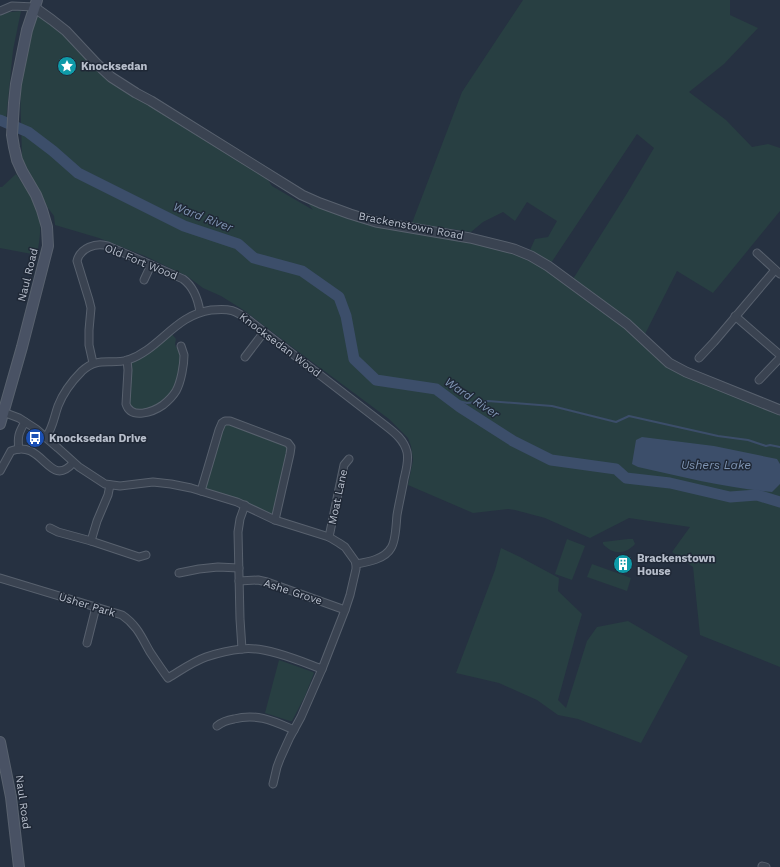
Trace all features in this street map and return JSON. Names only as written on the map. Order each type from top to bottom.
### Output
[{"type":"main road","name":"Naul Road","points":[[0,424],[48,246],[47,227],[42,210],[36,195],[17,160],[12,135],[16,84],[27,30],[36,3]]},
{"type":"main road","name":"Naul Road","points":[[0,742],[11,797],[18,867]]},
{"type":"street","points":[[0,11],[12,6],[36,3]]},
{"type":"street","name":"Brackenstown Road","points":[[36,3],[38,10],[66,31],[110,76],[302,195],[350,214],[376,222],[470,238],[514,249],[526,254],[548,266],[627,324],[669,363],[686,372],[780,410]]},
{"type":"street","name":"Old Fort Wood","points":[[93,363],[89,345],[88,330],[91,308],[90,300],[76,261],[79,254],[92,246],[103,245],[183,279],[189,283],[192,288],[196,296],[200,312]]},
{"type":"street","points":[[699,358],[735,316],[777,272],[757,253]]},
{"type":"street","points":[[144,280],[151,265]]},
{"type":"street","name":"Knocksedan Wood","points":[[93,363],[127,360],[144,352],[177,325],[194,314],[200,312],[228,309],[242,315],[386,426],[399,437],[405,446],[407,467],[392,548],[376,559],[356,564]]},
{"type":"street","points":[[735,316],[780,355]]},
{"type":"street","points":[[244,357],[264,332]]},
{"type":"street","points":[[127,360],[128,370],[126,404],[127,408],[135,414],[151,410],[164,404],[176,390],[181,377],[184,354],[181,346]]},
{"type":"street","points":[[759,380],[780,358]]},
{"type":"street","points":[[46,437],[52,426],[62,396],[67,388],[83,370],[93,363]]},
{"type":"street","points":[[3,412],[36,429],[73,463],[100,482],[120,486],[154,482],[171,484],[201,491],[245,505],[266,517],[329,537],[345,547],[349,552],[356,564],[355,576],[345,610],[301,717],[277,767],[273,784]]},
{"type":"street","points":[[201,491],[219,430],[222,423],[226,420],[288,443],[290,444],[290,454],[275,520]]},
{"type":"street","points":[[19,449],[19,434],[25,422]]},
{"type":"street","points":[[0,471],[11,452],[24,448],[34,453],[50,467],[59,471],[66,470],[73,463]]},
{"type":"street","name":"Moat Lane","points":[[329,537],[344,466],[349,459]]},
{"type":"street","points":[[91,541],[97,521],[108,495],[110,485]]},
{"type":"street","points":[[245,505],[238,532],[242,649],[272,652],[322,668]]},
{"type":"street","points":[[50,528],[58,532],[139,557],[146,555]]},
{"type":"street","points":[[179,573],[218,567],[239,568]]},
{"type":"street","name":"Usher Park","points":[[0,579],[122,615],[132,622],[168,678],[206,657],[242,649]]},
{"type":"street","name":"Ashe Grove","points":[[239,581],[263,581],[345,610]]},
{"type":"street","points":[[87,643],[96,607]]},
{"type":"street","points":[[217,726],[220,723],[240,717],[250,716],[267,719],[294,730]]},
{"type":"green space","points":[[523,0],[730,0],[730,15],[758,28],[724,64],[689,92],[726,120],[752,147],[768,144],[780,148],[780,211],[713,293],[677,271],[645,334],[573,279],[654,148],[637,134],[551,263],[530,250],[535,239],[548,237],[557,221],[527,202],[515,221],[503,212],[483,222],[471,232],[412,223],[462,92]]},
{"type":"green space","points":[[35,7],[40,17],[64,34],[94,67],[266,177],[272,186],[313,210],[302,195],[373,221],[514,249],[548,266],[669,363],[780,410],[780,667],[700,635],[693,567],[672,552],[690,527],[629,518],[590,538],[545,518],[515,510],[508,509],[473,513],[408,485],[413,460],[408,438],[389,419],[245,311],[221,296],[203,288],[187,276],[145,256],[99,238],[55,225],[54,216],[48,208],[22,158],[20,86]]},
{"type":"green space","points":[[21,11],[13,50],[6,120],[0,115],[0,15]]},
{"type":"green space","points":[[16,174],[36,205],[40,217],[37,255],[0,248],[0,187],[2,187]]},
{"type":"green space","points":[[171,333],[176,339],[176,347],[181,349],[179,371],[175,386],[167,398],[158,405],[136,411],[130,407],[129,402],[131,363]]},
{"type":"green space","points":[[227,424],[284,445],[287,448],[273,513],[271,515],[206,489],[205,486],[224,426]]},
{"type":"green space","points":[[567,539],[585,546],[572,580],[555,574]]},
{"type":"green space","points":[[633,539],[635,544],[623,552],[615,552],[603,544],[603,542]]},
{"type":"green space","points":[[501,548],[559,578],[558,591],[582,614],[558,700],[566,708],[587,641],[597,627],[628,621],[688,656],[641,743],[578,719],[558,715],[537,700],[499,683],[456,673],[495,570]]},
{"type":"green space","points":[[592,564],[631,578],[627,591],[587,577]]},
{"type":"green space","points":[[279,660],[314,673],[305,696],[292,721],[265,713]]},
{"type":"water","name":"Ushers Lake","points":[[642,437],[714,446],[777,459],[780,464],[780,484],[772,492],[738,488],[638,467],[632,464],[636,440]]},
{"type":"waterway","name":"Ward River","points":[[0,120],[28,132],[78,173],[184,226],[238,244],[254,258],[302,271],[339,297],[346,316],[354,359],[376,380],[436,389],[460,407],[513,441],[551,460],[616,469],[626,478],[670,483],[730,497],[757,495],[780,502]]},
{"type":"waterway","points":[[450,399],[467,403],[488,401],[552,406],[616,422],[629,416],[718,436],[748,440],[766,446],[770,445],[780,447]]},
{"type":"place","name":"Knocksedan","points":[[67,66]]},
{"type":"place","name":"Knocksedan Drive","points":[[35,438]]},
{"type":"place","name":"Brackenstown House","points":[[623,564]]}]
